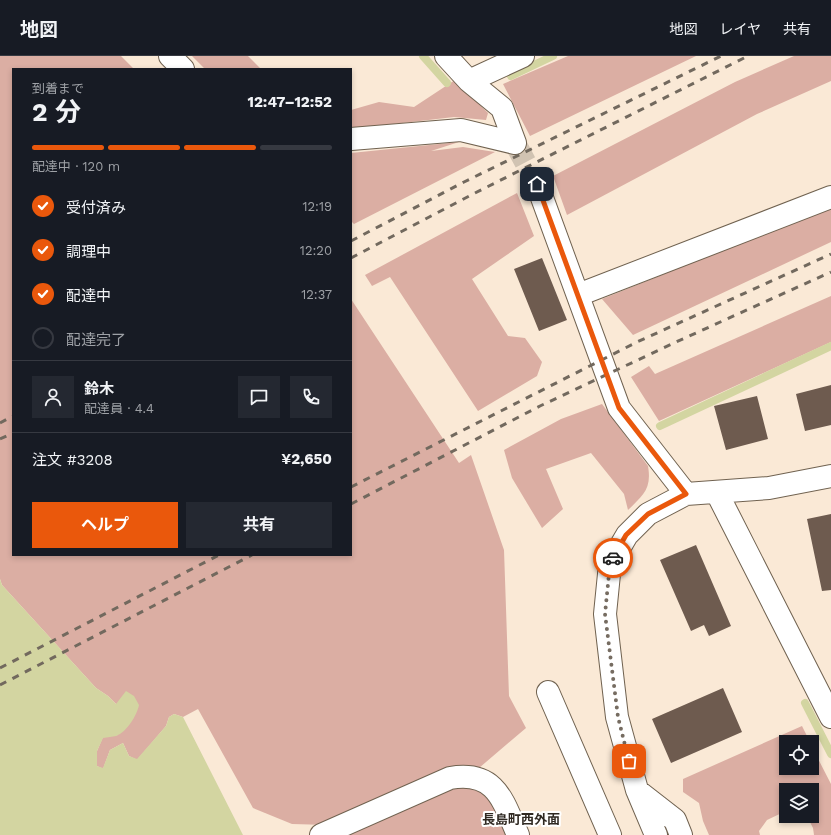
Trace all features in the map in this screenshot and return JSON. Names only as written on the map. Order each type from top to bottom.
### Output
[{"type":"street","points":[[170,56],[182,68]]},
{"type":"street","points":[[352,139],[461,130],[515,142],[502,108],[469,81],[446,56]]},
{"type":"street","points":[[469,81],[523,56]]},
{"type":"street","points":[[537,184],[619,408],[686,494]]},
{"type":"street","points":[[578,295],[831,198]]},
{"type":"street","points":[[656,835],[637,790],[618,717],[605,614],[610,564],[626,535],[648,514],[686,494],[717,493],[769,488],[831,476]]},
{"type":"street","points":[[717,493],[831,717]]},
{"type":"street","points":[[548,692],[610,835]]},
{"type":"street","points":[[321,835],[450,778],[466,776],[485,782],[500,793],[518,835]]},
{"type":"street","points":[[637,790],[675,820],[681,835]]},
{"type":"shaded area","points":[[0,56],[121,56],[133,68],[12,68],[12,556],[352,556],[352,301],[459,463],[471,455],[504,550],[509,696],[526,728],[479,768],[328,825],[292,824],[253,808],[198,709],[183,717],[174,714],[169,717],[166,726],[137,760],[129,756],[123,743],[110,750],[103,769],[97,766],[97,751],[103,737],[118,735],[116,704],[108,696],[96,688],[2,585],[0,579]]},
{"type":"shaded area","points":[[192,56],[248,56],[260,68],[204,68]]},
{"type":"shaded area","points":[[568,56],[696,56],[530,136],[503,84]]},
{"type":"shaded area","points":[[794,56],[831,56],[831,81],[757,114],[567,215],[553,176],[735,82]]},
{"type":"shaded area","points":[[455,80],[488,113],[486,120],[454,117],[352,129],[352,110],[379,102],[414,107]]},
{"type":"shaded area","points":[[459,142],[431,151],[463,147],[495,152],[354,224],[352,222],[352,153]]},
{"type":"shaded area","points":[[517,193],[534,236],[472,279],[508,336],[525,338],[542,362],[537,376],[478,411],[390,277],[372,286],[365,275]]},
{"type":"shaded area","points":[[831,207],[831,242],[633,335],[602,299]]},
{"type":"shaded area","points":[[831,296],[831,342],[659,421],[631,377],[649,366],[655,374]]},
{"type":"shaded area","points":[[602,404],[648,466],[649,480],[645,491],[628,510],[624,494],[591,453],[546,469],[563,509],[542,528],[512,478],[504,450],[561,419]]},
{"type":"shaded area","points":[[0,579],[2,585],[96,688],[108,696],[116,704],[126,691],[134,696],[139,705],[134,718],[124,731],[116,736],[103,738],[97,751],[97,766],[103,768],[110,750],[123,743],[129,756],[137,759],[166,726],[169,717],[174,714],[183,717],[243,835],[0,835]]},
{"type":"shaded area","points":[[802,726],[806,735],[782,735]]},
{"type":"shaded area","points":[[779,736],[779,775],[819,775],[819,761],[831,784],[831,835],[814,835],[810,823],[819,823],[819,783],[779,783],[779,814],[767,820],[759,831],[760,835],[709,835],[703,821],[699,803],[683,792],[683,779]]},
{"type":"shaded area","points":[[457,782],[470,786],[486,795],[501,814],[511,835],[341,835]]},
{"type":"building","points":[[542,258],[567,320],[539,331],[514,269]]},
{"type":"building","points":[[831,385],[831,425],[805,431],[796,394]]},
{"type":"building","points":[[757,396],[768,439],[726,450],[714,406]]},
{"type":"building","points":[[831,514],[831,590],[822,591],[807,519]]},
{"type":"building","points":[[696,545],[731,626],[709,636],[704,625],[691,631],[660,560]]},
{"type":"building","points":[[723,688],[742,732],[671,763],[652,719]]},
{"type":"waterway","points":[[423,56],[447,83]]},
{"type":"waterway","points":[[511,76],[553,56]]},
{"type":"waterway","points":[[660,426],[831,346]]},
{"type":"waterway","points":[[805,703],[831,754]]},
{"type":"tunnel","points":[[515,143],[537,184]]},
{"type":"railway","points":[[352,240],[464,182],[721,56]]},
{"type":"railway","points":[[352,257],[473,194],[748,56]]},
{"type":"railway","points":[[352,486],[637,342],[831,254]]},
{"type":"railway","points":[[352,503],[540,406],[676,342],[831,272]]},
{"type":"railway","points":[[0,423],[12,417]]},
{"type":"railway","points":[[0,439],[12,433]]},
{"type":"railway","points":[[0,668],[217,556]]},
{"type":"railway","points":[[0,685],[250,556]]},
{"type":"way so far","points":[[613,558],[610,564],[605,614],[618,717],[629,761]]},
{"type":"district","name":"長島町西外面","points":[[521,819]]},
{"type":"route","points":[[537,184],[619,408],[686,494],[648,514],[626,535],[613,558]]}]
